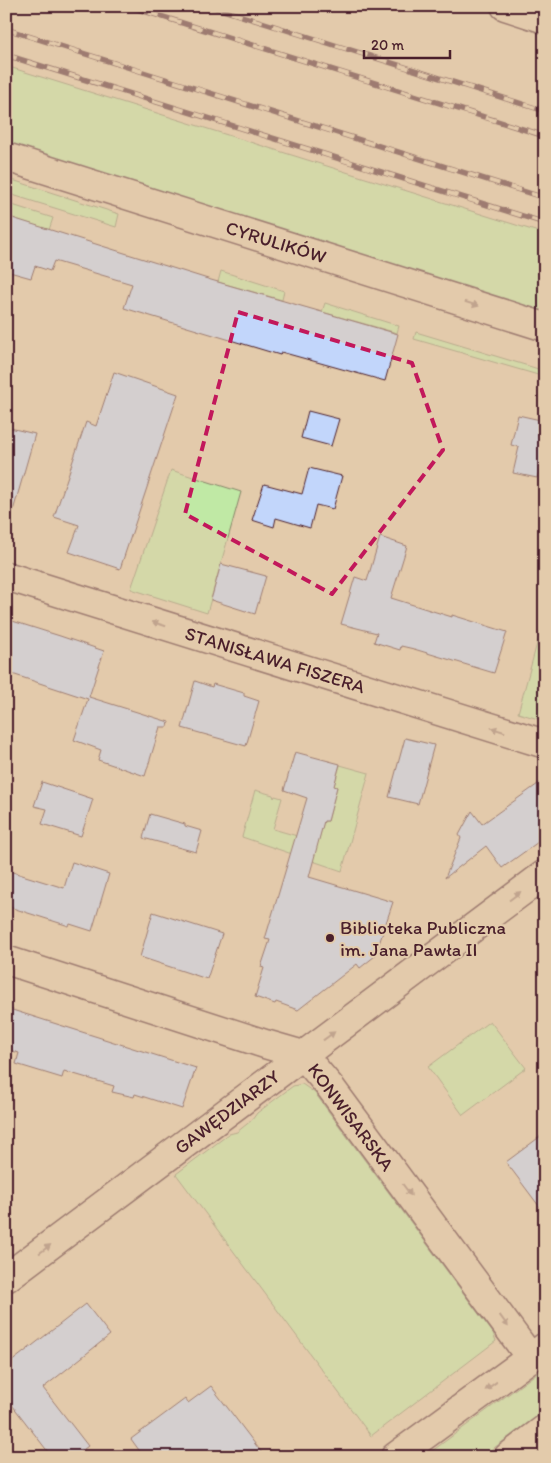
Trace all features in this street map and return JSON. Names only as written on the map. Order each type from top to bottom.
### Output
[{"type":"street","points":[[505,6],[545,19]]},
{"type":"street","name":"CYRULIKÓW","points":[[6,157],[545,327]]},
{"type":"street","name":"STANISŁAWA FISZERA","points":[[6,576],[545,744]]},
{"type":"street","name":"GAWĘDZIARZY","points":[[6,1278],[545,874]]},
{"type":"street","name":"KONWISARSKA","points":[[6,960],[265,1044],[303,1054],[537,1352]]},
{"type":"street","points":[[395,1457],[537,1352]]},
{"type":"street","points":[[508,1457],[545,1429]]},
{"type":"highlighted area","points":[[238,312],[412,363],[443,450],[332,594],[185,514]]},
{"type":"green space","points":[[6,66],[545,234],[545,312],[6,143],[9,123],[6,122]]},
{"type":"green space","points":[[6,178],[119,214],[116,227],[6,193]]},
{"type":"green space","points":[[6,203],[53,218],[49,230],[6,216]]},
{"type":"green space","points":[[221,271],[284,291],[282,300],[218,282]]},
{"type":"green space","points":[[325,303],[399,326],[397,333],[322,312]]},
{"type":"green space","points":[[416,332],[545,371],[545,377],[414,339]]},
{"type":"green space","points":[[171,470],[241,492],[207,613],[131,589]]},
{"type":"green space","points":[[545,614],[545,721],[518,713]]},
{"type":"green space","points":[[340,765],[369,773],[342,871],[242,837],[255,790],[273,795],[274,798],[275,796],[282,798],[273,829],[318,842],[324,821],[328,821],[337,787],[334,786]]},
{"type":"green space","points":[[490,1021],[526,1068],[463,1115],[428,1067]]},
{"type":"green space","points":[[302,1084],[315,1093],[493,1333],[496,1341],[371,1436],[176,1174],[229,1134],[237,1132],[252,1120],[257,1113],[293,1086]]},
{"type":"green space","points":[[545,1367],[545,1410],[482,1457],[424,1457]]},
{"type":"building","points":[[6,216],[211,280],[398,334],[385,381],[281,352],[280,355],[124,308],[132,284],[54,261],[50,271],[35,266],[31,278],[6,271]]},
{"type":"building","points":[[114,372],[178,394],[120,569],[69,552],[79,525],[54,517],[86,422],[96,426]]},
{"type":"building","points":[[308,411],[339,419],[331,446],[301,438]]},
{"type":"building","points":[[518,415],[545,421],[545,450],[537,478],[513,473],[519,447],[511,445]]},
{"type":"building","points":[[6,427],[35,434],[13,511],[6,510]]},
{"type":"building","points":[[309,468],[342,476],[333,509],[316,505],[310,528],[276,518],[274,527],[252,520],[264,484],[302,494]]},
{"type":"building","points":[[380,537],[407,546],[391,598],[507,632],[494,673],[414,649],[401,646],[400,650],[374,642],[377,633],[341,624],[355,577],[367,581]]},
{"type":"building","points":[[221,564],[266,576],[255,614],[211,600]]},
{"type":"building","points":[[6,619],[104,651],[89,697],[169,722],[168,727],[160,727],[145,776],[98,760],[101,750],[74,740],[88,699],[6,672]]},
{"type":"building","points":[[195,681],[212,687],[213,684],[244,693],[244,696],[259,701],[246,746],[182,728]]},
{"type":"building","points":[[405,738],[434,745],[418,804],[389,797]]},
{"type":"building","points":[[295,752],[340,764],[334,786],[337,787],[328,821],[324,821],[309,877],[393,902],[375,956],[360,968],[357,964],[298,1010],[255,997],[264,968],[261,967],[270,940],[265,939],[307,798],[284,790]]},
{"type":"building","points":[[545,779],[545,837],[502,868],[486,846],[445,878],[461,838],[459,835],[472,811],[482,824]]},
{"type":"building","points":[[42,782],[93,799],[81,836],[42,824],[47,809],[34,806]]},
{"type":"building","points":[[150,814],[202,831],[196,852],[143,838]]},
{"type":"building","points":[[72,862],[109,874],[92,931],[70,924],[69,926],[6,906],[6,870],[64,888]]},
{"type":"building","points":[[153,912],[222,934],[207,979],[140,957]]},
{"type":"building","points":[[6,1008],[196,1068],[182,1109],[135,1094],[134,1097],[112,1092],[114,1086],[64,1071],[62,1078],[16,1064],[19,1053],[6,1049]]},
{"type":"building","points":[[545,1133],[545,1214],[506,1162]]},
{"type":"building","points":[[86,1304],[110,1335],[43,1388],[88,1446],[74,1457],[52,1457],[6,1397],[6,1366]]},
{"type":"building","points":[[211,1386],[265,1457],[144,1457],[131,1439],[185,1399],[188,1403]]},
{"type":"railway","points":[[128,6],[545,136]]},
{"type":"railway","points":[[210,6],[545,111]]},
{"type":"railway","points":[[6,29],[545,198]]},
{"type":"railway","points":[[6,55],[545,223]]},
{"type":"place","name":"Biblioteka Publiczna im. Jana Pawła II","points":[[330,938]]}]
